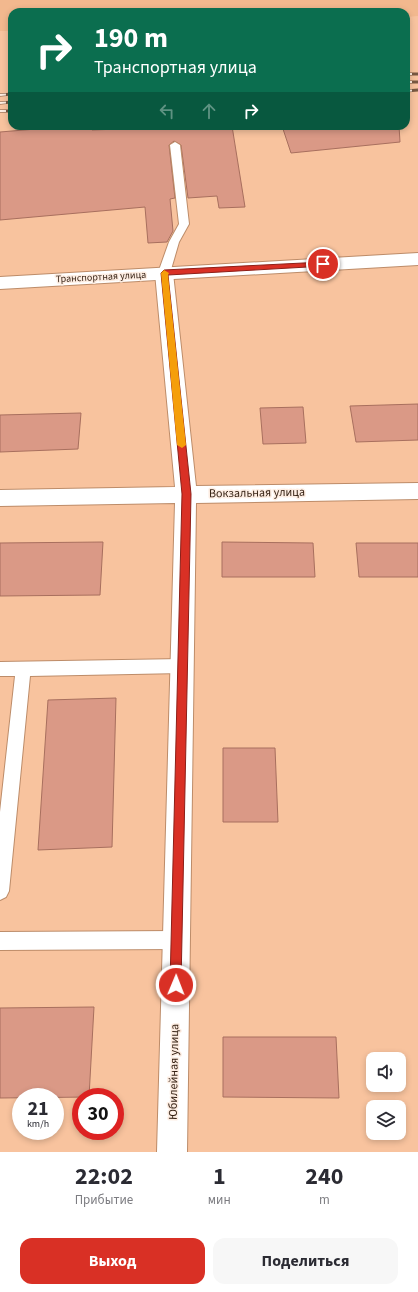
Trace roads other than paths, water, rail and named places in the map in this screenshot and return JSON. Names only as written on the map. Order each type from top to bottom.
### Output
[{"type":"street","name":"Транспортная улица","points":[[0,283],[418,259]]},
{"type":"street","name":"Юбилейная улица","points":[[164,273],[186,494],[172,1152]]},
{"type":"street","name":"Вокзальная улица","points":[[0,498],[418,491]]},
{"type":"lane","points":[[164,273],[174,242],[184,224],[175,145]]},
{"type":"lane","points":[[0,670],[182,666]]},
{"type":"lane","points":[[0,891],[23,669]]},
{"type":"lane","points":[[0,941],[177,940]]},
{"type":"railway","points":[[410,74],[418,74]]},
{"type":"railway","points":[[410,82],[418,82]]},
{"type":"railway","points":[[410,91],[418,90]]},
{"type":"railway","points":[[0,95],[8,94]]},
{"type":"railway","points":[[0,103],[8,102]]},
{"type":"railway","points":[[0,111],[8,111]]}]
